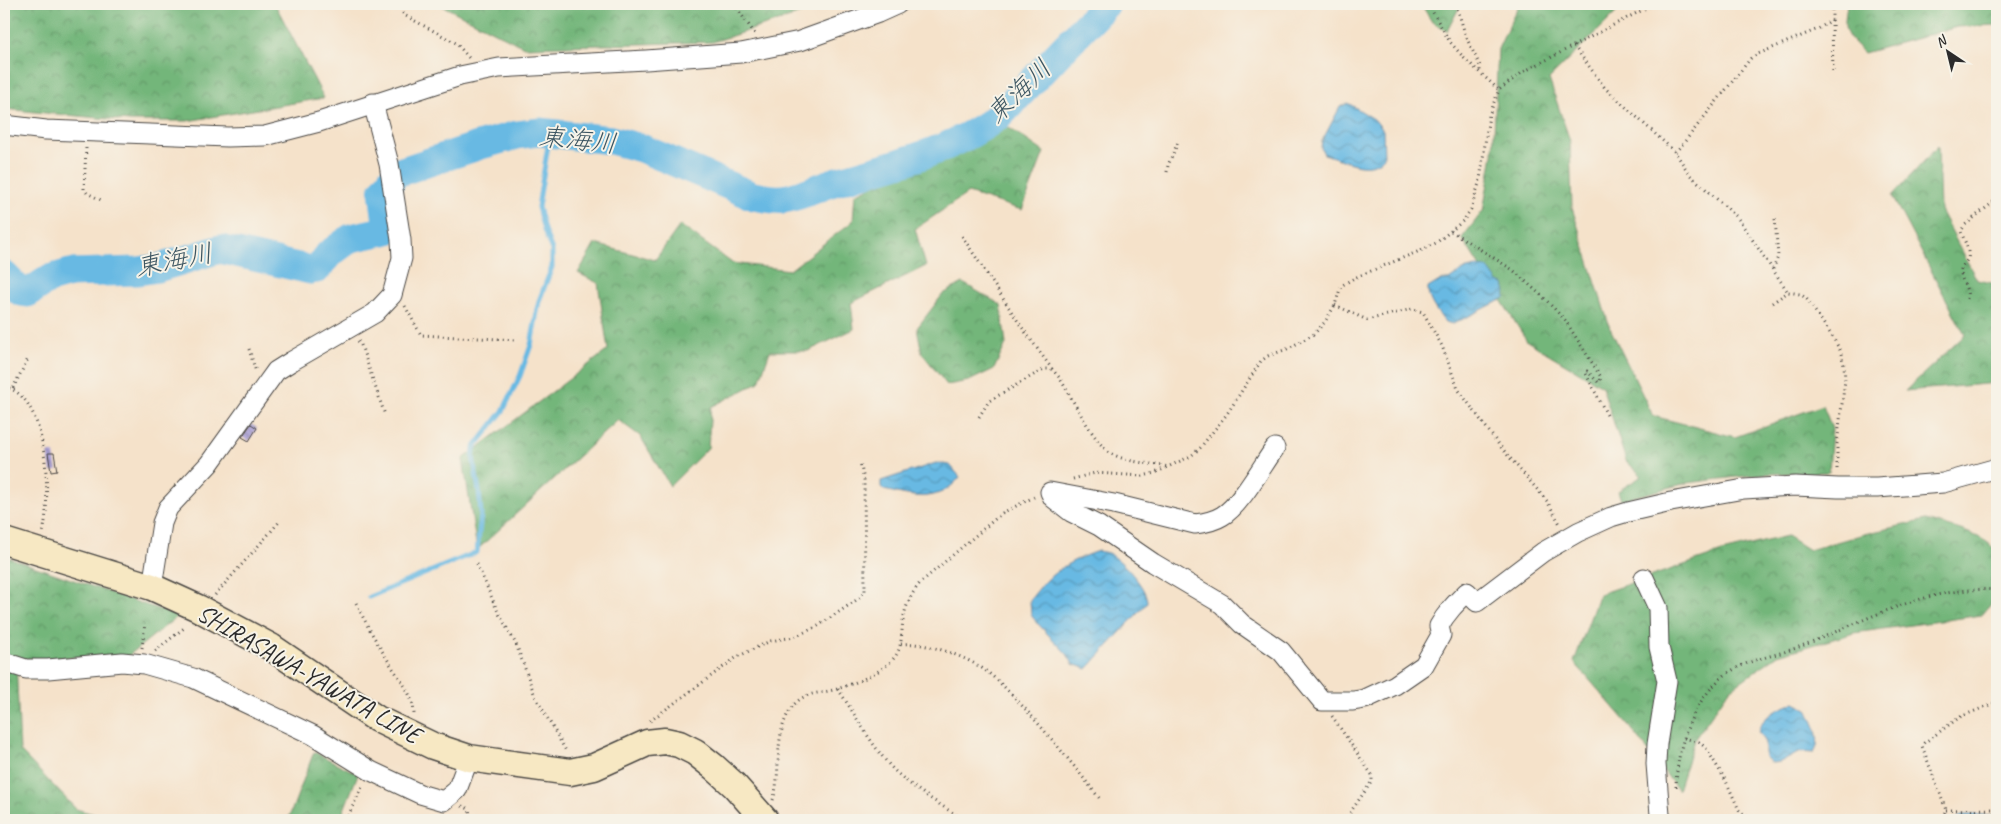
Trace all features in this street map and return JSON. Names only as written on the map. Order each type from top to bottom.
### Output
[{"type":"main road","name":"SHIRASAWA-YAWATA LINE","points":[[4,542],[152,587],[204,611],[271,647],[377,719],[409,736],[434,746],[469,758],[570,772],[594,767],[647,742],[665,741],[679,744],[695,752],[734,785],[763,817]]},
{"type":"street","points":[[4,125],[46,130],[228,137],[265,136],[318,122],[373,103],[473,73],[499,68],[646,60],[741,52],[800,40],[878,14],[898,4]]},
{"type":"street","points":[[152,587],[162,523],[168,508],[209,464],[276,372],[376,313],[392,295],[402,258],[401,240],[388,164],[373,103]]},
{"type":"street","points":[[1275,448],[1232,508],[1222,516],[1209,522],[1195,524],[1114,504],[1050,492],[1052,498],[1071,512],[1099,526],[1153,563],[1222,604],[1242,624],[1281,651],[1322,702],[1353,702],[1365,699],[1395,685],[1424,665],[1441,635],[1438,626],[1452,607],[1467,592],[1477,602],[1543,552],[1611,517],[1671,502],[1744,489],[1796,486],[1838,488],[1910,486],[1943,483],[1997,468]]},
{"type":"street","points":[[1644,578],[1658,608],[1659,647],[1667,681],[1656,744],[1660,815],[1662,820]]},
{"type":"street","points":[[4,662],[26,669],[48,670],[122,662],[142,663],[193,678],[313,735],[371,771],[420,794],[444,801],[457,790],[469,758]]},
{"type":"path","points":[[398,4],[404,15],[456,43],[470,60],[473,73]]},
{"type":"path","points":[[734,4],[764,48]]},
{"type":"path","points":[[1428,4],[1450,42],[1464,58],[1499,90]]},
{"type":"path","points":[[1456,4],[1466,37],[1480,66],[1480,73]]},
{"type":"path","points":[[763,817],[775,793],[777,759],[783,726],[790,710],[806,695],[838,688],[871,674],[890,662],[898,652],[901,644],[906,607],[912,592],[925,578],[1002,512],[1050,492],[1076,477],[1095,473],[1143,476],[1170,467],[1191,456],[1200,448],[1227,414],[1261,361],[1314,334],[1325,322],[1335,305],[1341,286],[1354,278],[1436,243],[1463,222],[1471,210],[1480,180],[1489,115],[1499,90],[1523,72],[1654,4]]},
{"type":"path","points":[[1832,4],[1833,75]]},
{"type":"path","points":[[1675,152],[1751,58],[1818,29],[1832,20]]},
{"type":"path","points":[[1574,46],[1605,88],[1675,152],[1690,175],[1737,217],[1788,292]]},
{"type":"path","points":[[87,131],[84,189],[87,193],[101,200]]},
{"type":"path","points":[[1167,172],[1168,165],[1179,140]]},
{"type":"path","points":[[1967,299],[1968,292],[1960,274],[1968,257],[1968,251],[1961,230],[1997,199]]},
{"type":"path","points":[[1773,269],[1778,257],[1775,219]]},
{"type":"path","points":[[1450,231],[1513,270],[1565,320],[1602,377],[1600,382],[1598,382],[1587,371],[1585,372],[1608,417]]},
{"type":"path","points":[[962,236],[1052,369],[1060,377],[1100,445],[1110,454],[1148,465],[1170,467]]},
{"type":"path","points":[[1772,303],[1788,292],[1800,294],[1811,304],[1840,350],[1845,380],[1836,444],[1838,488]]},
{"type":"path","points":[[392,295],[405,305],[421,336],[516,340]]},
{"type":"path","points":[[1335,305],[1367,320],[1412,309],[1423,312],[1442,346],[1458,389],[1499,444],[1547,501],[1567,538]]},
{"type":"path","points":[[349,328],[361,345],[385,415]]},
{"type":"path","points":[[13,388],[29,357]]},
{"type":"path","points":[[979,417],[989,401],[1044,370],[1052,369]]},
{"type":"path","points":[[4,387],[13,388],[30,406],[46,467],[47,517],[38,553]]},
{"type":"path","points":[[646,724],[737,657],[770,641],[794,637],[818,626],[861,597],[865,591],[865,582],[864,480],[860,462]]},
{"type":"path","points":[[204,611],[226,582],[280,520]]},
{"type":"path","points":[[477,564],[498,612],[516,644],[535,696],[571,759],[570,772]]},
{"type":"path","points":[[1676,794],[1679,760],[1684,738],[1695,710],[1706,695],[1729,673],[1746,663],[1795,648],[1910,602],[1976,589],[1997,590]]},
{"type":"path","points":[[356,603],[365,622],[406,686],[414,712],[409,736]]},
{"type":"path","points":[[142,663],[145,623]]},
{"type":"path","points":[[142,663],[184,628]]},
{"type":"path","points":[[901,644],[915,643],[932,647],[950,653],[985,670],[1025,709],[1068,758],[1100,799]]},
{"type":"path","points":[[838,688],[883,756],[895,770],[920,791],[964,820]]},
{"type":"path","points":[[1322,702],[1372,775],[1372,781],[1345,820]]},
{"type":"path","points":[[1932,820],[1943,816],[1946,810],[1922,746],[1960,717],[1997,702]]},
{"type":"path","points":[[1684,738],[1699,742],[1706,748],[1726,781],[1739,810],[1752,820]]},
{"type":"path","points":[[346,820],[371,771]]},
{"type":"path","points":[[1946,810],[1997,809]]},
{"type":"green space","points":[[4,4],[275,4],[324,98],[187,121],[130,121],[4,109]]},
{"type":"green space","points":[[439,4],[831,4],[713,42],[524,47]]},
{"type":"green space","points":[[1421,4],[1461,4],[1447,31],[1432,22]]},
{"type":"green space","points":[[1525,4],[1628,4],[1622,7],[1549,79],[1570,141],[1572,208],[1610,328],[1653,416],[1735,437],[1823,405],[1832,429],[1829,472],[1762,474],[1687,483],[1621,500],[1618,491],[1642,476],[1626,461],[1602,386],[1527,341],[1462,238],[1483,211],[1493,155],[1498,49],[1518,6]]},
{"type":"green space","points":[[1847,4],[1997,4],[1997,25],[1957,27],[1864,53],[1846,32]]},
{"type":"green space","points":[[1005,125],[1044,152],[1022,210],[968,193],[915,229],[926,266],[851,303],[854,329],[808,351],[770,351],[759,382],[711,407],[708,448],[670,486],[640,436],[618,420],[477,550],[463,459],[608,350],[598,283],[578,273],[595,244],[655,260],[680,225],[732,263],[790,270],[853,221],[855,194]]},
{"type":"green space","points":[[1938,146],[1940,210],[1977,280],[1997,284],[1997,383],[1905,391],[1965,335],[1892,196]]},
{"type":"green space","points":[[963,283],[1001,305],[1006,344],[994,369],[969,381],[947,385],[922,353],[917,328],[943,294]]},
{"type":"green space","points":[[1926,520],[1976,536],[1992,546],[1997,553],[1997,597],[1982,615],[1854,633],[1778,655],[1729,690],[1694,740],[1678,790],[1631,728],[1574,662],[1599,594],[1722,552],[1787,536],[1809,550],[1864,534]]},
{"type":"green space","points":[[4,556],[178,616],[128,656],[16,659],[20,751],[76,809],[115,820],[4,820]]},
{"type":"green space","points":[[314,752],[358,774],[340,820],[288,820]]},
{"type":"water","points":[[1348,103],[1374,119],[1383,130],[1384,157],[1378,162],[1371,165],[1356,164],[1324,154],[1321,148],[1322,141],[1340,107]]},
{"type":"water","points":[[1477,267],[1488,268],[1498,282],[1504,284],[1505,298],[1453,324],[1445,322],[1431,302],[1428,288],[1441,280],[1449,280],[1463,270]]},
{"type":"water","points":[[936,463],[950,465],[960,477],[952,486],[934,495],[905,495],[884,490],[881,487],[881,481]]},
{"type":"water","points":[[1098,551],[1110,554],[1121,562],[1139,583],[1147,603],[1087,669],[1073,664],[1067,654],[1039,625],[1031,615],[1030,600],[1045,582],[1068,564]]},
{"type":"water","points":[[1795,703],[1807,709],[1816,731],[1817,748],[1814,753],[1798,752],[1780,762],[1772,763],[1765,757],[1765,743],[1758,731],[1760,725],[1772,713]]},
{"type":"water","points":[[1961,815],[1997,815],[1997,820],[1955,820]]},
{"type":"building","points":[[251,424],[257,428],[249,441],[242,437]]},
{"type":"building","points":[[48,453],[54,453],[57,471],[51,472]]},
{"type":"waterway","name":"東海川","points":[[4,275],[21,292],[28,293],[49,279],[70,273],[138,271],[158,268],[220,249],[311,270],[317,269],[329,254],[351,238],[388,230],[383,191],[396,173],[481,145],[517,135],[539,132],[611,140],[641,148],[753,196],[768,199],[790,198],[837,181],[924,155],[945,147],[985,126],[1002,113],[1106,4]]},
{"type":"waterway","points":[[369,597],[477,552],[481,514],[473,457],[474,448],[503,411],[520,376],[531,345],[539,301],[552,267],[552,250],[538,207],[550,133]]}]
